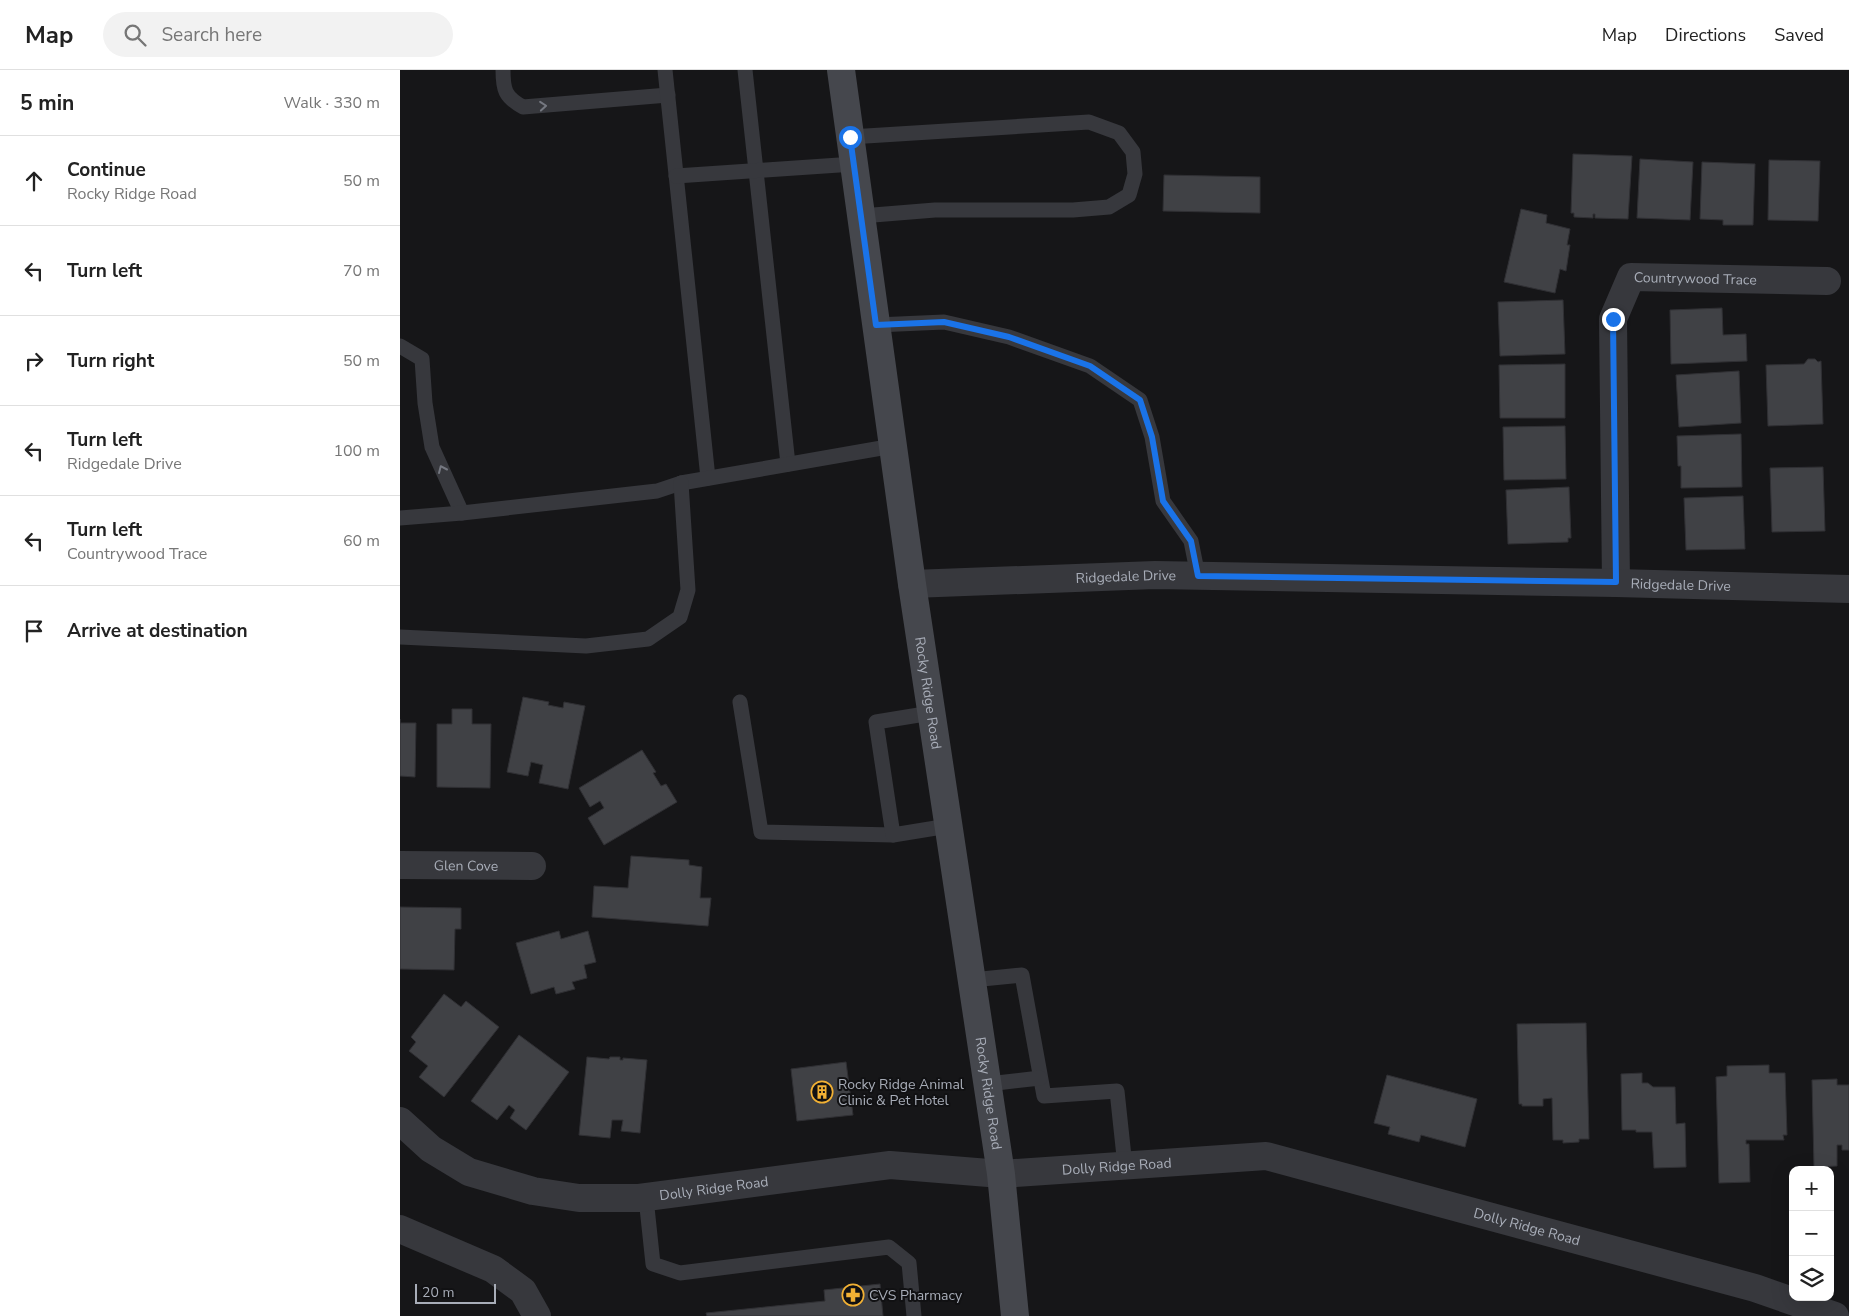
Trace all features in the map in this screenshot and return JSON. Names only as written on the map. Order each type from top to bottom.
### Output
[{"type":"main road","name":"Rocky Ridge Road","points":[[840,70],[912,584],[1002,1174],[1015,1316]]},
{"type":"street","name":"Countrywood Trace","points":[[1616,582],[1613,319],[1631,277],[1827,281]]},
{"type":"street","name":"Ridgedale Drive","points":[[912,584],[1155,575],[1616,582],[1849,590]]},
{"type":"street","name":"Glen Cove","points":[[400,865],[532,866]]},
{"type":"street","name":"Dolly Ridge Road","points":[[400,1121],[431,1150],[470,1172],[533,1191],[579,1198],[646,1198],[890,1165],[1002,1174],[1266,1156],[1755,1288],[1835,1316]]},
{"type":"street","points":[[400,1229],[493,1269],[523,1291],[537,1316]]},
{"type":"lane","points":[[503,70],[505,91],[510,100],[523,107],[668,95]]},
{"type":"lane","points":[[665,70],[708,478]]},
{"type":"lane","points":[[745,70],[788,464]]},
{"type":"lane","points":[[850,137],[1089,122],[1118,133],[1133,152],[1135,174],[1129,195],[1109,207],[1073,210],[935,210],[861,216]]},
{"type":"lane","points":[[676,176],[756,169],[854,164]]},
{"type":"lane","points":[[876,325],[944,322],[1009,337],[1090,366],[1140,400],[1152,437],[1163,501],[1191,541],[1198,576]]},
{"type":"lane","points":[[400,346],[422,359],[425,403],[432,447],[462,513]]},
{"type":"lane","points":[[400,518],[462,513],[657,491],[681,483],[893,446]]},
{"type":"lane","points":[[400,637],[586,646],[648,639],[680,616],[688,590],[681,483]]},
{"type":"lane","points":[[740,702],[761,832],[893,834],[948,826]]},
{"type":"lane","points":[[893,834],[876,722],[931,713]]},
{"type":"lane","points":[[972,980],[1022,974],[1044,1096],[1117,1091],[1125,1166]]},
{"type":"lane","points":[[988,1084],[1040,1078]]},
{"type":"lane","points":[[646,1198],[653,1264],[680,1273],[889,1247],[909,1263],[914,1316]]},
{"type":"building","points":[[1573,154],[1632,156],[1628,219],[1595,218],[1595,214],[1593,214],[1593,218],[1574,217],[1574,213],[1571,213]]},
{"type":"building","points":[[1640,159],[1693,162],[1690,220],[1637,218]]},
{"type":"building","points":[[1769,160],[1820,161],[1818,221],[1768,220]]},
{"type":"building","points":[[1702,162],[1755,164],[1753,225],[1723,225],[1723,220],[1700,219]]},
{"type":"building","points":[[1164,175],[1260,177],[1260,213],[1163,211]]},
{"type":"building","points":[[1521,209],[1547,215],[1546,223],[1570,229],[1567,245],[1570,245],[1566,271],[1560,269],[1555,293],[1504,282]]},
{"type":"building","points":[[1563,300],[1565,354],[1500,356],[1498,302]]},
{"type":"building","points":[[1722,308],[1723,335],[1746,334],[1747,361],[1671,364],[1670,310]]},
{"type":"building","points":[[1808,359],[1821,361],[1823,424],[1768,426],[1766,365],[1804,364]]},
{"type":"building","points":[[1565,364],[1565,418],[1500,418],[1499,365]]},
{"type":"building","points":[[1739,371],[1741,423],[1679,427],[1676,375]]},
{"type":"building","points":[[1565,426],[1566,479],[1504,480],[1503,427]]},
{"type":"building","points":[[1741,434],[1742,487],[1681,488],[1681,466],[1678,466],[1677,436]]},
{"type":"building","points":[[1823,467],[1825,531],[1772,532],[1770,468]]},
{"type":"building","points":[[1569,487],[1571,538],[1568,538],[1568,542],[1508,544],[1506,490]]},
{"type":"building","points":[[1743,496],[1745,549],[1686,550],[1684,498]]},
{"type":"building","points":[[523,697],[549,702],[548,705],[563,708],[564,702],[585,706],[568,789],[539,783],[543,765],[531,762],[528,776],[507,772]]},
{"type":"building","points":[[452,709],[472,709],[472,724],[491,724],[490,788],[437,787],[437,724],[452,724]]},
{"type":"building","points":[[400,723],[416,723],[415,777],[400,776]]},
{"type":"building","points":[[642,750],[656,772],[653,773],[661,786],[666,784],[677,802],[604,845],[588,818],[604,808],[600,801],[590,807],[579,788]]},
{"type":"building","points":[[631,856],[689,860],[689,865],[702,867],[700,898],[711,898],[708,926],[592,917],[594,886],[628,888]]},
{"type":"building","points":[[400,907],[461,908],[461,929],[455,929],[454,970],[400,969]]},
{"type":"building","points":[[559,931],[561,939],[588,931],[596,962],[584,965],[587,978],[572,982],[575,989],[556,994],[554,987],[531,994],[516,943]]},
{"type":"building","points":[[444,994],[461,1007],[466,1001],[499,1027],[444,1097],[419,1077],[428,1066],[409,1051],[416,1042],[411,1037]]},
{"type":"building","points":[[1586,1023],[1589,1139],[1579,1139],[1579,1142],[1563,1143],[1563,1140],[1553,1140],[1552,1098],[1543,1099],[1543,1106],[1522,1106],[1522,1104],[1519,1104],[1517,1024]]},
{"type":"building","points":[[519,1035],[569,1072],[526,1130],[510,1118],[515,1110],[509,1105],[497,1120],[471,1101]]},
{"type":"building","points":[[587,1057],[609,1059],[610,1057],[620,1057],[620,1060],[623,1060],[623,1058],[647,1060],[640,1133],[621,1131],[623,1120],[612,1120],[610,1138],[579,1135]]},
{"type":"building","name":"Rocky Ridge Animal Clinic & Pet Hotel","points":[[846,1062],[853,1115],[797,1121],[791,1069]]},
{"type":"building","points":[[1769,1065],[1769,1073],[1785,1073],[1787,1135],[1783,1135],[1784,1140],[1746,1140],[1746,1144],[1749,1144],[1750,1182],[1719,1183],[1716,1077],[1727,1076],[1727,1066]]},
{"type":"building","points":[[1642,1073],[1642,1083],[1648,1083],[1653,1087],[1675,1087],[1676,1124],[1685,1123],[1686,1167],[1654,1168],[1652,1132],[1622,1130],[1621,1074]]},
{"type":"building","points":[[1387,1075],[1477,1099],[1465,1147],[1421,1135],[1419,1142],[1388,1134],[1390,1127],[1374,1123]]},
{"type":"building","points":[[1837,1079],[1837,1085],[1849,1085],[1849,1150],[1842,1150],[1842,1145],[1837,1145],[1837,1166],[1814,1166],[1812,1080]]},
{"type":"building","name":"CVS Pharmacy","points":[[880,1284],[883,1316],[707,1316],[706,1313],[825,1301],[824,1290]]},
{"type":"place","name":"Rocky Ridge Animal Clinic & Pet Hotel","points":[[822,1092]]},
{"type":"place","name":"CVS Pharmacy","points":[[853,1295]]},
{"type":"route","points":[[850,137],[876,325],[944,322],[1009,337],[1090,366],[1140,400],[1152,437],[1163,501],[1191,541],[1198,576],[1616,582],[1613,319]]}]
